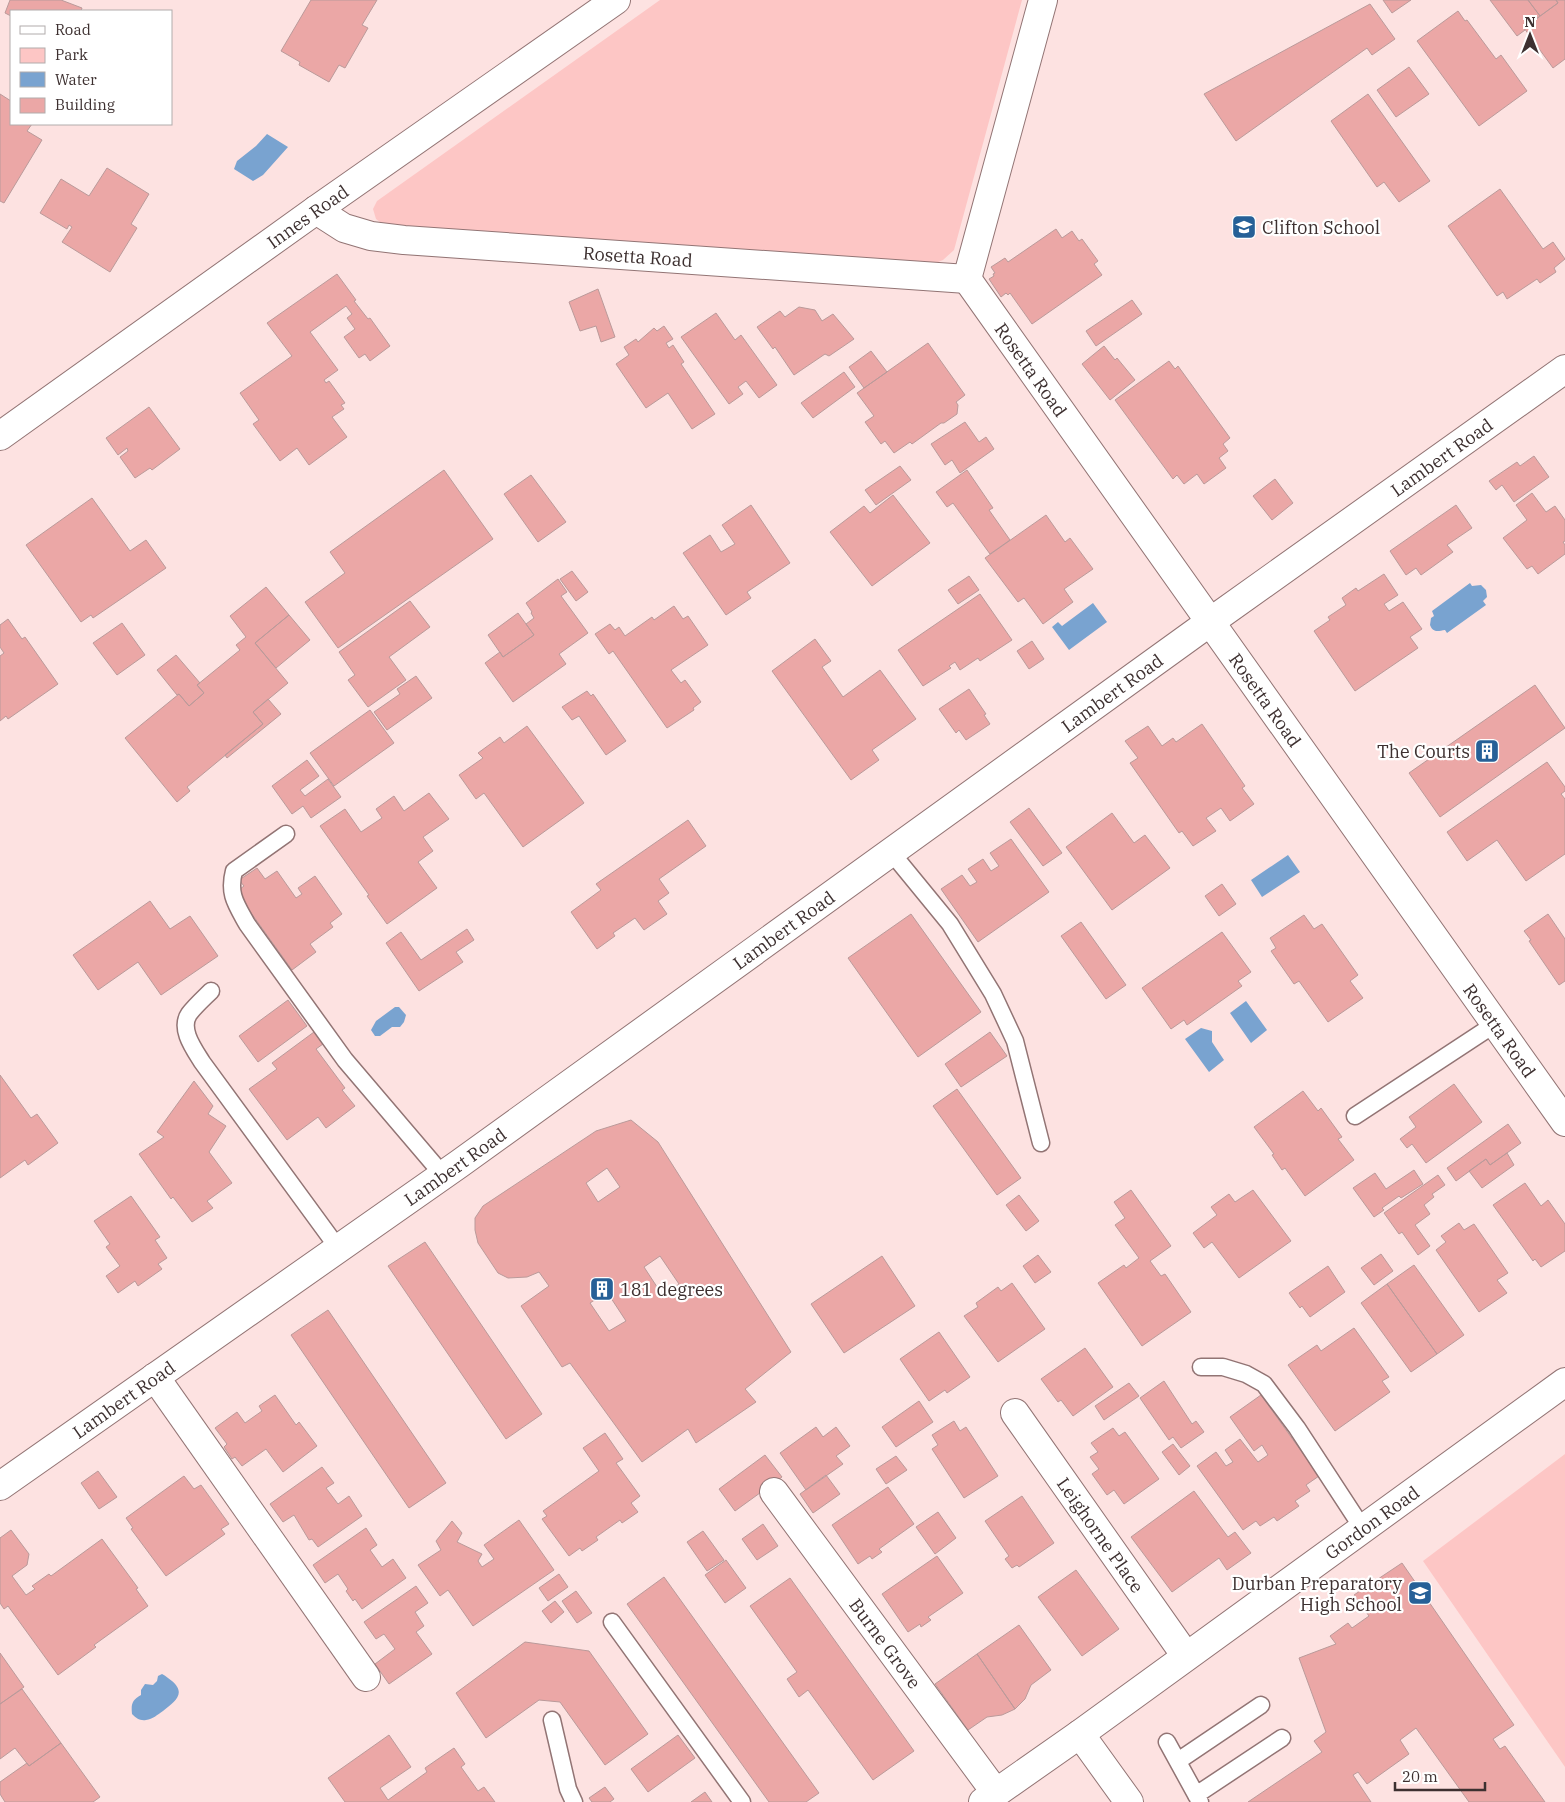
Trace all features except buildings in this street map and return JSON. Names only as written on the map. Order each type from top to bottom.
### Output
[{"type":"street","name":"Innes Road","points":[[0,436],[316,210],[616,0]]},
{"type":"street","points":[[967,278],[1042,0]]},
{"type":"street","name":"Rosetta Road","points":[[316,210],[344,228],[371,236],[404,240],[967,278],[1565,1122]]},
{"type":"street","name":"Lambert Road","points":[[0,1486],[443,1175],[1210,622],[1565,369]]},
{"type":"street","points":[[155,1377],[366,1677]]},
{"type":"street","name":"Gordon Road","points":[[989,1798],[1565,1382]]},
{"type":"street","name":"Leighorne Place","points":[[1015,1414],[1186,1656]]},
{"type":"street","name":"Burne Grove","points":[[774,1492],[989,1798]]},
{"type":"street","points":[[1080,1734],[1129,1802]]},
{"type":"lane","points":[[286,834],[234,871],[231,884],[235,902],[247,924],[344,1060],[443,1175]]},
{"type":"lane","points":[[891,852],[950,924],[993,994],[1015,1041],[1041,1143]]},
{"type":"lane","points":[[212,991],[188,1015],[186,1026],[189,1040],[202,1062],[338,1248]]},
{"type":"lane","points":[[1355,1116],[1495,1024]]},
{"type":"lane","points":[[1201,1367],[1222,1367],[1246,1374],[1264,1384],[1297,1428],[1364,1529]]},
{"type":"lane","points":[[612,1622],[742,1802]]},
{"type":"lane","points":[[1178,1761],[1261,1705]]},
{"type":"lane","points":[[552,1720],[568,1790],[574,1802]]},
{"type":"lane","points":[[1167,1742],[1198,1798],[1282,1738]]},
{"type":"green space","points":[[660,0],[1022,0],[954,250],[943,260],[933,264],[384,225],[376,219],[373,209],[377,201]]},
{"type":"green space","points":[[1565,1454],[1565,1767],[1423,1561]]},
{"type":"water","points":[[267,134],[288,147],[263,175],[253,181],[234,169],[237,161],[256,146]]},
{"type":"water","points":[[1470,583],[1472,586],[1481,585],[1486,590],[1487,597],[1483,601],[1486,605],[1447,633],[1445,630],[1436,631],[1433,629],[1430,625],[1431,618],[1434,616],[1432,611]]},
{"type":"water","points":[[1093,603],[1107,622],[1069,650],[1052,627],[1058,622],[1062,626]]},
{"type":"water","points":[[1288,855],[1300,872],[1262,897],[1251,880]]},
{"type":"water","points":[[1246,1001],[1267,1030],[1251,1043],[1230,1013]]},
{"type":"water","points":[[395,1007],[399,1007],[406,1015],[404,1022],[400,1027],[392,1027],[380,1036],[375,1036],[371,1030],[376,1021]]},
{"type":"water","points":[[1201,1028],[1212,1031],[1212,1042],[1224,1060],[1209,1072],[1185,1039]]},
{"type":"water","points":[[162,1674],[176,1686],[179,1694],[177,1698],[153,1718],[138,1719],[132,1714],[133,1703],[141,1695],[141,1690],[145,1684],[153,1685],[157,1681],[158,1676]]},
{"type":"place","name":"Clifton School","points":[[1244,227]]},
{"type":"place","name":"The Courts","points":[[1487,751]]},
{"type":"place","name":"181 degrees","points":[[602,1289]]},
{"type":"place","name":"Durban Preparatory High School","points":[[1420,1593]]}]
